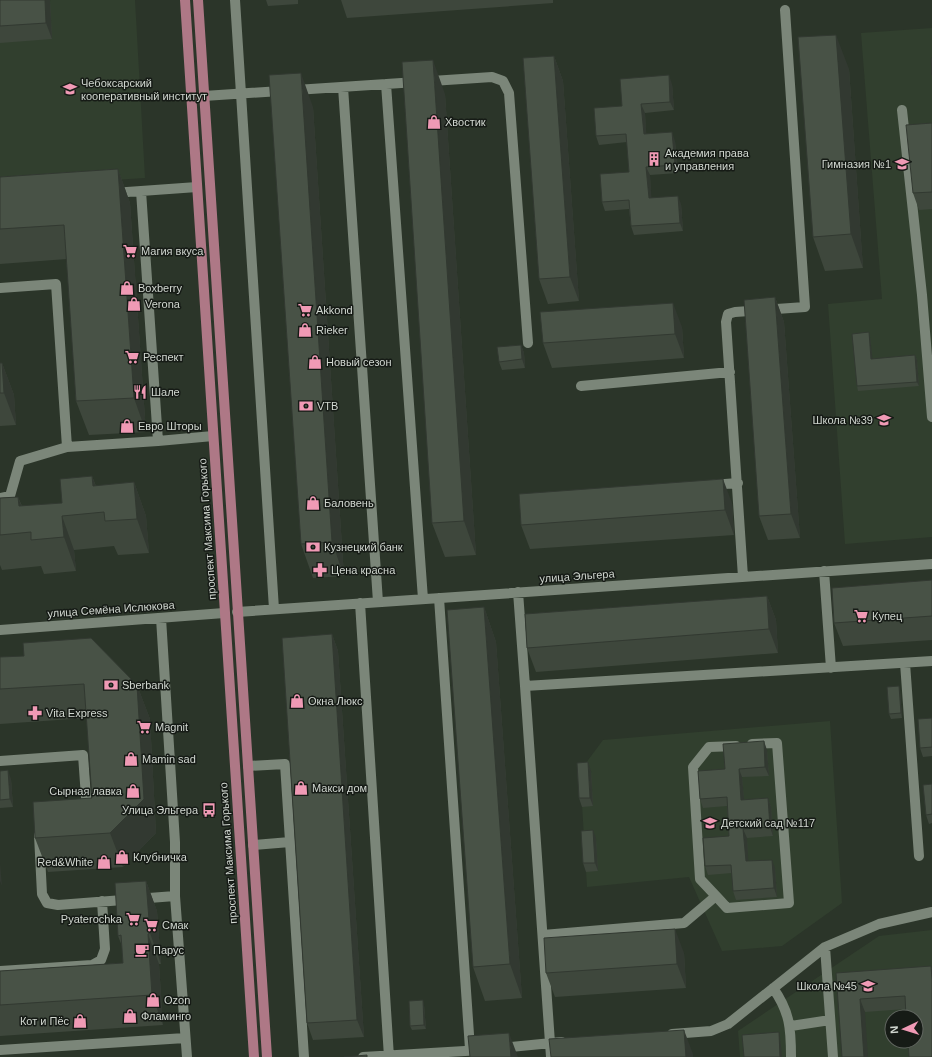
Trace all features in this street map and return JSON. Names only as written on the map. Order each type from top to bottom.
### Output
[{"type":"main road","name":"проспект Максима Горького","points":[[184,0],[254,1057]]},
{"type":"main road","points":[[198,0],[267,1057]]},
{"type":"main road","points":[[191,98],[204,96]]},
{"type":"main road","points":[[197,187],[210,186]]},
{"type":"main road","name":"улица Эльгера","points":[[224,613],[237,612]]},
{"type":"street","points":[[235,0],[274,609]]},
{"type":"street","points":[[743,577],[738,483],[726,322],[728,314],[735,312],[806,307],[785,10]]},
{"type":"street","points":[[204,96],[492,77],[503,82],[509,93],[528,343]]},
{"type":"street","points":[[386,84],[423,599]]},
{"type":"street","points":[[343,87],[378,602]]},
{"type":"street","points":[[902,110],[928,317],[932,417]]},
{"type":"street","points":[[102,193],[197,187]]},
{"type":"street","points":[[141,191],[158,440]]},
{"type":"street","points":[[0,288],[56,284],[67,447]]},
{"type":"street","points":[[581,386],[730,372]]},
{"type":"street","points":[[0,498],[10,496],[20,461],[67,447],[213,436]]},
{"type":"street","points":[[700,486],[738,483]]},
{"type":"street","name":"улица Эльгера","points":[[237,612],[932,564]]},
{"type":"street","points":[[824,571],[832,668]]},
{"type":"street","points":[[518,592],[551,1057]]},
{"type":"street","points":[[439,598],[471,1054]]},
{"type":"street","points":[[360,603],[388,1056]]},
{"type":"street","name":"улица Семёна Ислюкова","points":[[0,630],[224,613]]},
{"type":"street","points":[[161,618],[174,842],[175,896],[187,1057]]},
{"type":"street","points":[[524,686],[932,661]]},
{"type":"street","points":[[906,663],[919,856]]},
{"type":"street","points":[[778,743],[789,903],[727,908],[716,896],[700,879],[693,767],[709,747],[778,743]]},
{"type":"street","points":[[0,761],[83,755],[88,819],[80,820]]},
{"type":"street","points":[[248,766],[285,764],[304,1057]]},
{"type":"street","points":[[42,826],[38,836],[41,886],[42,894],[47,903],[58,905],[175,896]]},
{"type":"street","points":[[253,845],[290,842]]},
{"type":"street","points":[[543,935],[684,923],[716,896]]},
{"type":"street","points":[[0,971],[92,965],[101,960],[105,949],[102,901]]},
{"type":"street","points":[[665,1034],[711,1031],[728,1024],[825,947],[879,924],[932,912]]},
{"type":"street","points":[[825,947],[833,1057]]},
{"type":"street","points":[[773,988],[782,1001],[791,1026],[791,1057]]},
{"type":"street","points":[[791,1026],[830,1020]]},
{"type":"street","points":[[0,1050],[185,1038]]},
{"type":"street","points":[[362,1057],[471,1054],[573,1041]]},
{"type":"shaded area","name":"Чебоксарский кооперативный институт","points":[[0,0],[135,0],[145,178],[0,187]]},
{"type":"shaded area","points":[[932,28],[932,537],[845,544],[828,304],[882,299],[861,33]]},
{"type":"shaded area","name":"Детский сад №117","points":[[830,721],[842,903],[782,946],[722,951],[689,877],[587,887],[580,771],[603,740]]},
{"type":"shaded area","name":"Школа №45","points":[[932,930],[932,1057],[740,1057],[738,1031],[879,936]]},
{"type":"building","points":[[0,0],[45,0],[46,23],[0,26]]},
{"type":"building","points":[[836,35],[851,234],[813,237],[798,37]]},
{"type":"building","points":[[554,56],[570,277],[539,279],[523,58]]},
{"type":"building","points":[[433,60],[464,521],[432,523],[402,62]]},
{"type":"building","points":[[301,73],[332,542],[301,544],[269,75]]},
{"type":"building","name":"Академия права и управления","points":[[669,75],[670,102],[641,104],[644,134],[672,132],[675,165],[646,167],[649,198],[678,196],[680,223],[631,226],[629,200],[602,202],[600,174],[629,172],[626,134],[596,136],[594,108],[622,106],[620,79]]},
{"type":"building","points":[[932,123],[932,192],[913,193],[906,125]]},
{"type":"building","points":[[118,169],[134,398],[76,401],[64,225],[0,229],[0,177]]},
{"type":"building","points":[[775,297],[791,514],[759,516],[744,300]]},
{"type":"building","points":[[673,303],[675,334],[543,343],[540,312]]},
{"type":"building","points":[[869,332],[871,359],[915,355],[917,382],[857,386],[852,334]]},
{"type":"building","points":[[521,345],[522,359],[499,362],[497,347]]},
{"type":"building","points":[[0,363],[2,363],[4,393],[0,393]]},
{"type":"building","points":[[92,476],[93,486],[134,482],[137,519],[105,521],[104,512],[62,516],[64,537],[31,540],[31,532],[0,535],[0,498],[18,497],[19,506],[62,503],[60,479]]},
{"type":"building","points":[[723,479],[725,510],[521,525],[519,494]]},
{"type":"building","points":[[932,580],[932,616],[834,623],[832,588]]},
{"type":"building","points":[[767,596],[769,629],[527,648],[525,614]]},
{"type":"building","points":[[484,607],[510,964],[473,967],[447,610]]},
{"type":"building","points":[[332,634],[357,1020],[307,1023],[282,638]]},
{"type":"building","points":[[91,638],[137,685],[144,799],[110,833],[35,838],[33,802],[92,798],[84,684],[0,689],[0,657],[24,656],[23,643]]},
{"type":"building","points":[[899,686],[901,713],[889,714],[887,687]]},
{"type":"building","points":[[932,718],[932,747],[920,748],[918,719]]},
{"type":"building","points":[[764,741],[765,767],[739,769],[741,800],[768,798],[770,827],[743,829],[746,861],[772,860],[774,888],[733,891],[731,865],[705,866],[703,838],[729,836],[727,797],[700,799],[698,771],[725,769],[723,744]]},
{"type":"building","points":[[588,762],[590,798],[579,798],[577,763]]},
{"type":"building","points":[[8,770],[10,799],[0,800],[0,771]]},
{"type":"building","points":[[932,784],[932,814],[926,815],[923,785]]},
{"type":"building","points":[[593,830],[595,863],[583,863],[581,831]]},
{"type":"building","points":[[146,881],[150,933],[148,934],[152,995],[0,1005],[0,971],[123,963],[121,935],[118,936],[115,883]]},
{"type":"building","points":[[675,929],[677,964],[546,973],[544,938]]},
{"type":"building","points":[[931,966],[932,1057],[909,1057],[908,1049],[924,1049],[924,1009],[906,1009],[905,996],[860,999],[864,1057],[842,1057],[836,973]]},
{"type":"building","points":[[423,1000],[424,1025],[410,1026],[409,1001]]},
{"type":"building","points":[[684,1030],[686,1057],[551,1057],[549,1039]]},
{"type":"building","points":[[779,1032],[780,1057],[744,1057],[742,1035]]},
{"type":"building","points":[[509,1033],[511,1057],[470,1057],[468,1036]]},
{"type":"building","points":[[367,1055],[367,1057],[344,1057]]},
{"type":"place","name":"Чебоксарский кооперативный институт","points":[[70,89]]},
{"type":"place","name":"Хвостик","points":[[434,122]]},
{"type":"place","name":"Академия права и управления","points":[[654,159]]},
{"type":"place","name":"Гимназия №1","points":[[902,164]]},
{"type":"place","name":"Магия вкуса","points":[[130,251]]},
{"type":"place","name":"Boxberry","points":[[127,288]]},
{"type":"place","name":"Verona","points":[[134,304]]},
{"type":"place","name":"Akkond","points":[[305,310]]},
{"type":"place","name":"Rieker","points":[[305,330]]},
{"type":"place","name":"Респект","points":[[132,357]]},
{"type":"place","name":"Новый сезон","points":[[315,362]]},
{"type":"place","name":"Шале","points":[[140,392]]},
{"type":"place","name":"VTB","points":[[306,406]]},
{"type":"place","name":"Школа №39","points":[[884,420]]},
{"type":"place","name":"Евро Шторы","points":[[127,426]]},
{"type":"place","name":"Баловень","points":[[313,503]]},
{"type":"place","name":"Кузнецкий банк","points":[[313,547]]},
{"type":"place","name":"Цена красна","points":[[320,570]]},
{"type":"place","name":"Купец","points":[[861,616]]},
{"type":"place","name":"Sberbank","points":[[111,685]]},
{"type":"place","name":"Окна Люкс","points":[[297,701]]},
{"type":"place","name":"Vita Express","points":[[35,713]]},
{"type":"place","name":"Magnit","points":[[144,727]]},
{"type":"place","name":"Mamin sad","points":[[131,759]]},
{"type":"place","name":"Макси дом","points":[[301,788]]},
{"type":"place","name":"Сырная лавка","points":[[133,791]]},
{"type":"place","name":"Улица Эльгера","points":[[209,810]]},
{"type":"place","name":"Детский сад №117","points":[[710,823]]},
{"type":"place","name":"Клубничка","points":[[122,857]]},
{"type":"place","name":"Red&White","points":[[104,862]]},
{"type":"place","name":"Pyaterochka","points":[[133,919]]},
{"type":"place","name":"Смак","points":[[151,925]]},
{"type":"place","name":"Парус","points":[[142,950]]},
{"type":"place","name":"Школа №45","points":[[868,986]]},
{"type":"place","name":"Ozon","points":[[153,1000]]},
{"type":"place","name":"Фламинго","points":[[130,1016]]},
{"type":"place","name":"Кот и Пёс","points":[[80,1021]]}]
